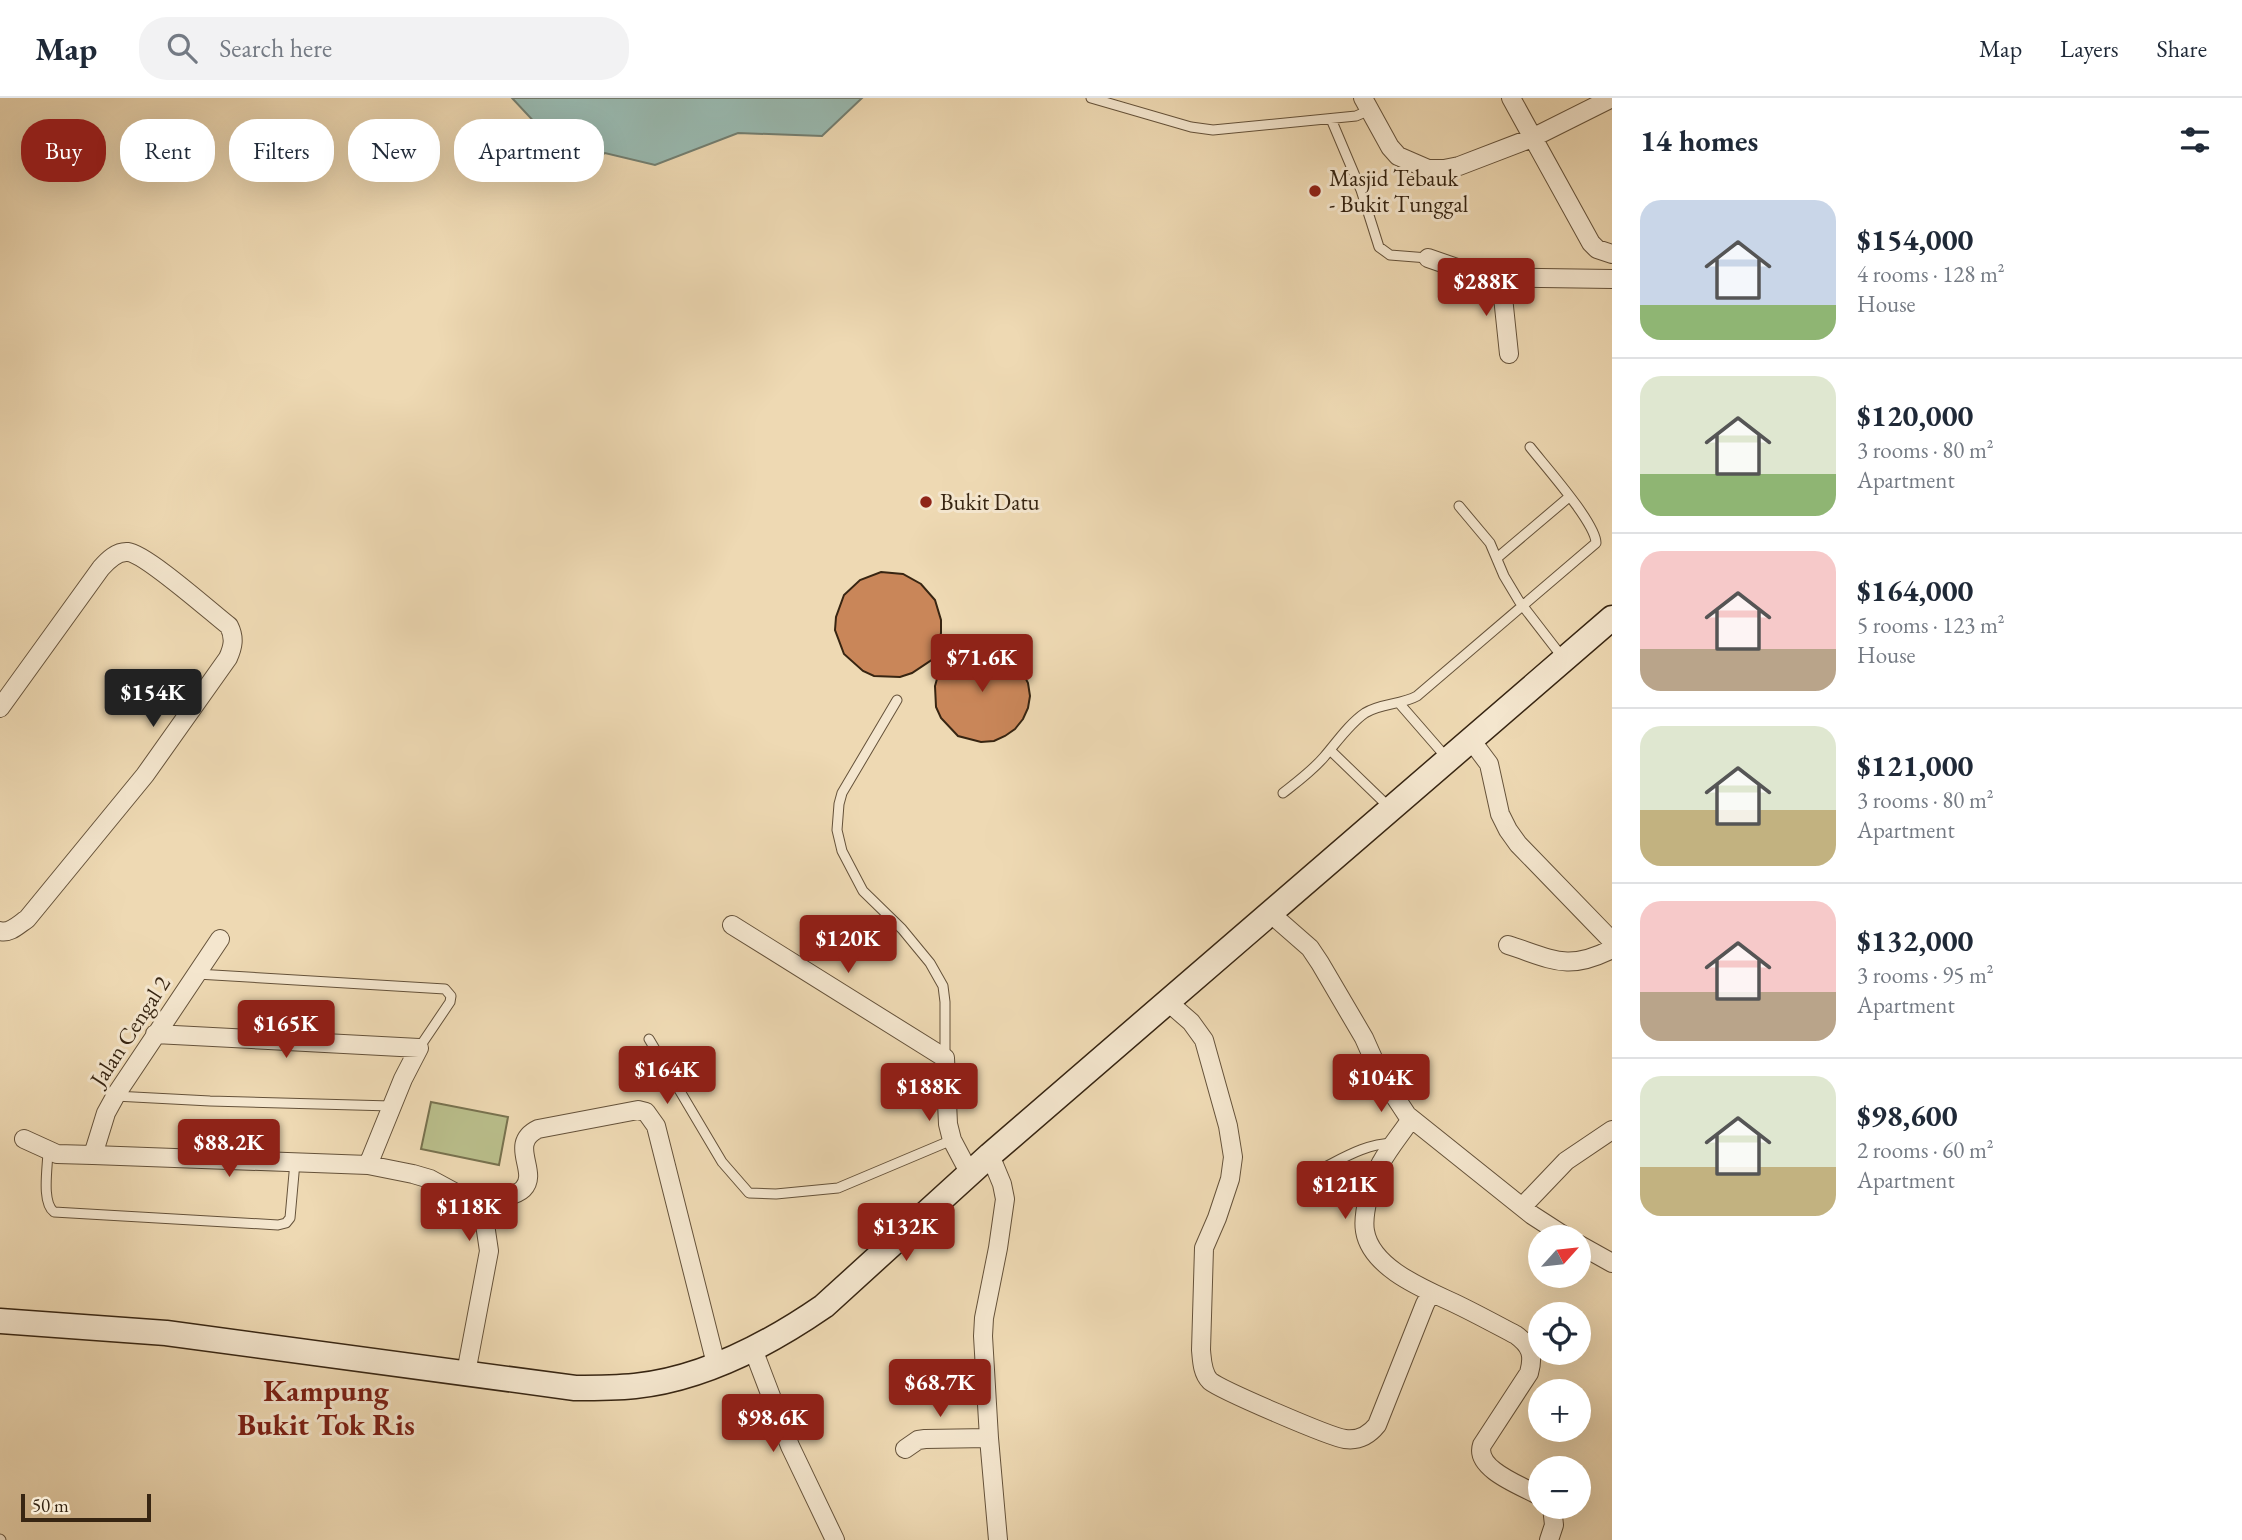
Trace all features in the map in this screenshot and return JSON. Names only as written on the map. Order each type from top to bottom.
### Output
[{"type":"street","points":[[1511,98],[1591,243],[1597,249],[1612,254]]},
{"type":"street","points":[[1367,104],[1390,147],[1398,156],[1428,169],[1444,169],[1460,166],[1532,138],[1612,99]]},
{"type":"street","points":[[1428,258],[1483,277],[1612,279]]},
{"type":"street","points":[[1501,278],[1509,354]]},
{"type":"street","points":[[0,708],[113,555],[127,551],[145,559],[229,626],[233,635],[233,648],[228,658],[145,775],[27,919],[13,929],[0,931]]},
{"type":"street","points":[[0,1321],[166,1333],[575,1388],[623,1387],[672,1379],[753,1349],[824,1306],[990,1155],[1612,618]]},
{"type":"street","points":[[1471,740],[1489,764],[1500,814],[1507,830],[1612,941]]},
{"type":"street","points":[[1270,914],[1310,948],[1364,1038],[1380,1074],[1411,1119],[1548,1225]]},
{"type":"street","points":[[732,925],[945,1058],[948,1124],[952,1140],[970,1174]]},
{"type":"street","name":"Jalan Cengal 2","points":[[93,1155],[97,1136],[115,1096],[220,939]]},
{"type":"street","points":[[1508,945],[1548,960],[1564,962],[1585,961],[1612,949]]},
{"type":"street","points":[[1168,1002],[1191,1022],[1204,1040],[1228,1126],[1233,1157],[1230,1179],[1204,1248],[1201,1350],[1203,1366],[1211,1381],[1277,1413],[1342,1439],[1362,1438],[1370,1434],[1377,1425],[1431,1293]]},
{"type":"street","points":[[155,1034],[419,1048],[391,1105],[368,1165]]},
{"type":"street","points":[[469,1204],[514,1194],[523,1189],[528,1180],[524,1143],[531,1132],[638,1110],[646,1112],[656,1126],[716,1364]]},
{"type":"street","points":[[1411,1119],[1380,1164],[1365,1218],[1365,1231],[1378,1257],[1398,1274],[1516,1335],[1529,1346],[1532,1361],[1529,1373],[1480,1451],[1488,1468],[1528,1490]]},
{"type":"street","points":[[1522,1207],[1566,1161],[1612,1130]]},
{"type":"street","points":[[24,1139],[64,1155],[368,1165],[430,1179],[469,1204],[479,1213],[485,1224],[489,1251],[466,1373]]},
{"type":"street","points":[[990,1155],[1005,1199],[983,1336],[998,1540]]},
{"type":"street","points":[[1591,1251],[1612,1263]]},
{"type":"street","points":[[753,1349],[790,1446],[835,1540]]},
{"type":"street","points":[[905,1449],[918,1440],[925,1439],[989,1438]]},
{"type":"street","points":[[1549,1540],[1553,1519]]},
{"type":"lane","points":[[1091,98],[1191,127],[1213,130],[1356,116],[1367,104]]},
{"type":"lane","points":[[1331,119],[1361,190],[1379,247],[1390,255],[1428,258]]},
{"type":"lane","points":[[1283,793],[1314,768],[1364,714],[1417,696],[1596,542],[1594,533],[1569,497],[1530,447]]},
{"type":"lane","points":[[1497,558],[1569,497]]},
{"type":"lane","points":[[1459,506],[1490,543],[1504,576],[1523,606],[1564,659]]},
{"type":"lane","points":[[897,700],[842,793],[837,830],[842,851],[863,891],[902,929],[937,974],[943,986],[945,1058]]},
{"type":"lane","points":[[1399,703],[1449,759]]},
{"type":"lane","points":[[1330,750],[1392,809]]},
{"type":"lane","points":[[197,974],[445,989],[451,996],[450,1002],[419,1048]]},
{"type":"lane","points":[[649,1039],[722,1162],[749,1192],[776,1194],[838,1188],[952,1140]]},
{"type":"lane","points":[[115,1096],[391,1105]]},
{"type":"lane","points":[[1317,1171],[1372,1145],[1395,1143]]},
{"type":"lane","points":[[48,1150],[46,1196],[49,1209],[54,1212],[278,1225],[289,1222],[295,1162]]},
{"type":"green space","points":[[431,1102],[508,1117],[499,1165],[421,1149]]},
{"type":"water","points":[[512,98],[862,98],[822,136],[738,133],[655,165],[604,154],[604,119],[532,119]]},
{"type":"building","points":[[881,572],[903,574],[921,584],[935,600],[941,620],[941,633],[933,659],[912,673],[900,677],[874,676],[863,671],[844,654],[835,630],[836,617],[844,595],[860,580]]},
{"type":"building","points":[[976,647],[998,649],[1008,655],[1017,662],[1028,683],[1030,696],[1023,719],[1015,729],[994,741],[981,742],[958,736],[941,718],[936,707],[935,686],[942,661]]},
{"type":"place","name":"Masjid Tebauk - Bukit Tunggal","points":[[1315,191]]},
{"type":"place","name":"Bukit Datu","points":[[926,502]]},
{"type":"district","name":"Kampung Bukit Tok Ris","points":[[326,1408]]}]
